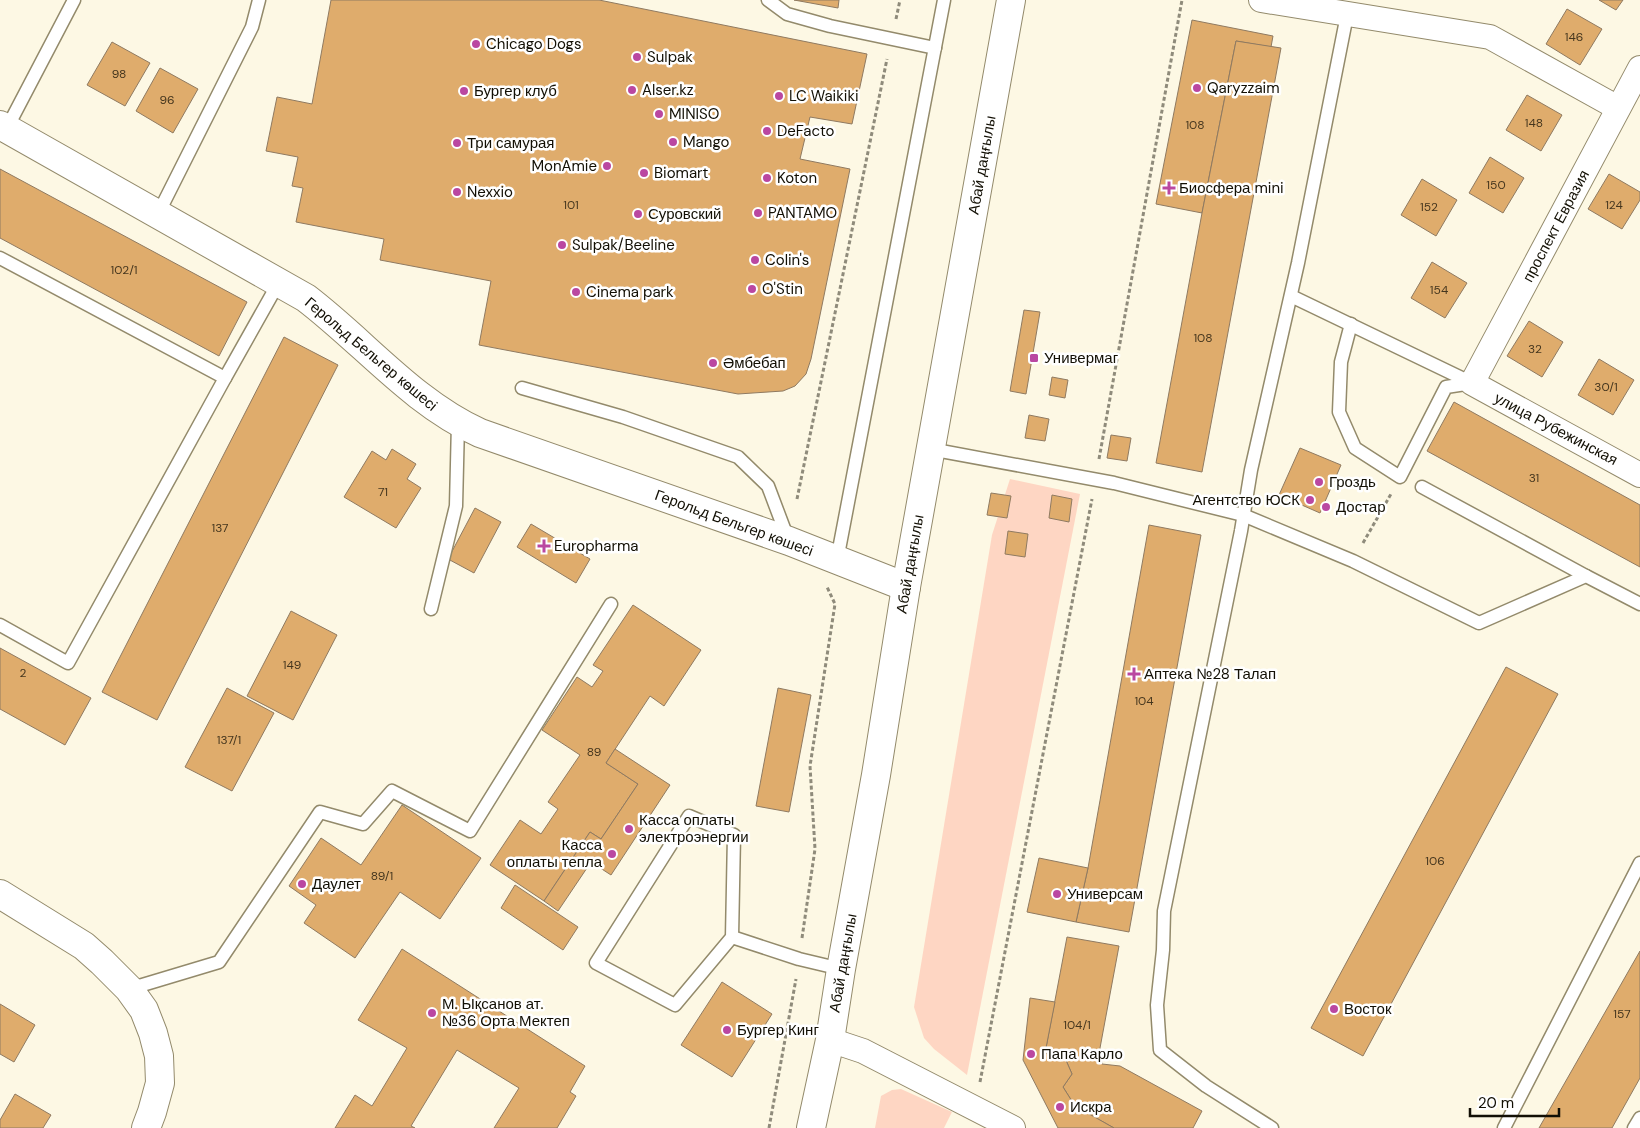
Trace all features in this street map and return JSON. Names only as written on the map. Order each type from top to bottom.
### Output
[{"type":"main road","name":"Абай даңғылы","points":[[811,1128],[830,1040],[876,775],[906,586],[1011,0]]},
{"type":"main road","name":"Герольд Бельгер көшесі","points":[[4,126],[306,298],[414,393],[458,423],[480,433],[789,541],[830,570],[906,586]]},
{"type":"main road","points":[[0,894],[84,946],[129,989],[144,1010],[159,1056],[160,1083],[146,1128]]},
{"type":"street","points":[[1261,0],[1490,37],[1618,108]]},
{"type":"street","name":"проспект Евразия","points":[[1472,383],[1640,68]]},
{"type":"street","name":"улица Рубежинская","points":[[1472,383],[1640,475]]},
{"type":"street","points":[[830,1040],[863,1051],[1013,1128]]},
{"type":"lane","points":[[4,126],[74,0]]},
{"type":"lane","points":[[158,214],[252,26],[259,0]]},
{"type":"lane","points":[[768,0],[788,14],[830,26],[935,48]]},
{"type":"lane","points":[[830,570],[944,0]]},
{"type":"lane","points":[[1272,1128],[1206,1086],[1160,1050],[1158,1014],[1164,911],[1251,470],[1291,296],[1348,15]]},
{"type":"lane","points":[[0,258],[225,378]]},
{"type":"lane","points":[[0,624],[68,663],[279,282]]},
{"type":"lane","points":[[1291,296],[1472,383]]},
{"type":"lane","points":[[1351,324],[1341,362],[1338,412],[1355,448],[1400,477],[1446,387],[1472,383]]},
{"type":"lane","points":[[522,388],[623,417],[738,457],[768,486],[789,541]]},
{"type":"lane","points":[[431,609],[456,506],[458,423]]},
{"type":"lane","points":[[930,449],[1114,483],[1243,515],[1353,561],[1478,623],[1586,576]]},
{"type":"lane","points":[[1422,487],[1640,604]]},
{"type":"lane","points":[[129,989],[219,962],[320,812],[363,824],[392,790],[470,831],[611,604]]},
{"type":"lane","points":[[689,816],[734,835],[732,937],[674,1005],[596,963],[689,816]]},
{"type":"lane","points":[[1504,1128],[1640,863]]},
{"type":"lane","points":[[732,937],[799,959],[841,969]]},
{"type":"lane","points":[[1634,1128],[1640,1118]]},
{"type":"path","points":[[796,504],[900,0]]},
{"type":"path","points":[[975,1108],[1095,480],[1182,0]]},
{"type":"path","points":[[1353,561],[1400,477]]},
{"type":"path","points":[[769,1128],[799,959],[815,849],[810,766],[835,604],[830,570]]},
{"type":"shaded area","points":[[1010,479],[1080,494],[967,1075],[934,1049],[924,1038],[914,1007],[992,535]]},
{"type":"shaded area","points":[[901,1089],[952,1112],[944,1128],[875,1128],[881,1096],[892,1090]]},
{"type":"building","points":[[331,0],[599,0],[867,54],[852,124],[810,117],[800,159],[850,169],[811,359],[806,374],[795,386],[783,391],[738,394],[479,345],[491,281],[380,260],[384,239],[296,222],[303,188],[292,186],[298,157],[266,151],[277,97],[312,104]]},
{"type":"building","points":[[794,0],[839,0],[838,8]]},
{"type":"building","points":[[1599,0],[1623,0],[1616,10]]},
{"type":"building","points":[[1567,9],[1602,29],[1580,65],[1546,44]]},
{"type":"building","points":[[1192,20],[1273,36],[1271,47],[1236,41],[1202,213],[1156,204]]},
{"type":"building","points":[[1236,41],[1281,48],[1202,472],[1156,463]]},
{"type":"building","points":[[112,42],[150,63],[125,106],[87,85]]},
{"type":"building","points":[[160,68],[198,89],[173,133],[136,111]]},
{"type":"building","points":[[1527,95],[1562,115],[1541,151],[1506,130]]},
{"type":"building","points":[[1490,157],[1524,178],[1503,213],[1469,193]]},
{"type":"building","points":[[0,169],[247,302],[219,356],[0,238]]},
{"type":"building","points":[[1609,174],[1640,192],[1640,200],[1622,229],[1588,209]]},
{"type":"building","points":[[1422,179],[1457,200],[1436,236],[1401,215]]},
{"type":"building","points":[[1432,262],[1467,283],[1445,318],[1411,298]]},
{"type":"building","points":[[1024,310],[1040,312],[1026,394],[1010,391]]},
{"type":"building","points":[[1529,321],[1563,342],[1542,377],[1507,356]]},
{"type":"building","points":[[284,337],[338,365],[157,720],[102,692]]},
{"type":"building","points":[[1599,359],[1634,380],[1613,415],[1578,395]]},
{"type":"building","points":[[1052,377],[1068,380],[1065,398],[1049,395]]},
{"type":"building","points":[[1454,402],[1640,505],[1640,567],[1427,451]]},
{"type":"building","points":[[1029,415],[1049,419],[1045,441],[1025,438]]},
{"type":"building","points":[[1111,435],[1131,438],[1127,461],[1107,458]]},
{"type":"building","points":[[1300,448],[1341,465],[1320,513],[1279,495]]},
{"type":"building","points":[[392,449],[416,464],[407,479],[421,488],[396,528],[344,497],[372,451],[386,460]]},
{"type":"building","points":[[991,493],[1011,496],[1007,518],[987,515]]},
{"type":"building","points":[[1052,495],[1072,499],[1069,522],[1049,518]]},
{"type":"building","points":[[475,508],[501,522],[474,573],[448,559]]},
{"type":"building","points":[[531,524],[590,559],[576,583],[517,547]]},
{"type":"building","points":[[1149,525],[1201,535],[1129,932],[1076,922],[1088,868]]},
{"type":"building","points":[[1008,531],[1028,534],[1025,557],[1005,554]]},
{"type":"building","points":[[633,605],[701,650],[664,706],[650,696],[606,763],[638,784],[601,839],[590,832],[544,901],[490,865],[520,820],[541,834],[558,809],[548,802],[580,755],[542,730],[577,677],[592,687],[603,671],[593,665]]},
{"type":"building","points":[[291,611],[337,635],[293,720],[247,696]]},
{"type":"building","points":[[0,648],[91,698],[65,745],[0,709]]},
{"type":"building","points":[[1506,667],[1558,694],[1363,1056],[1311,1028]]},
{"type":"building","points":[[227,688],[274,713],[232,791],[185,767]]},
{"type":"building","points":[[778,688],[811,695],[789,812],[756,806]]},
{"type":"building","points":[[615,749],[670,785],[611,875],[591,862],[558,911],[544,901],[590,832],[601,839],[638,784],[606,763]]},
{"type":"building","points":[[402,805],[481,858],[440,919],[400,892],[355,958],[304,923],[316,905],[289,886],[321,838],[361,865]]},
{"type":"building","points":[[1039,858],[1088,868],[1076,922],[1027,912]]},
{"type":"building","points":[[515,885],[578,927],[563,950],[501,908]]},
{"type":"building","points":[[1067,937],[1119,946],[1100,1048],[1102,1064],[1120,1066],[1202,1111],[1193,1128],[1114,1128],[1075,1106],[1063,1087],[1072,1074],[1065,1058],[1045,1053]]},
{"type":"building","points":[[402,949],[585,1066],[570,1092],[576,1096],[557,1128],[494,1128],[519,1088],[457,1050],[411,1126],[415,1128],[335,1128],[355,1095],[372,1106],[407,1048],[358,1020]]},
{"type":"building","points":[[1640,951],[1640,1078],[1612,1128],[1539,1128]]},
{"type":"building","name":"Бургер Кинг","points":[[722,982],[772,1014],[732,1077],[681,1045]]},
{"type":"building","points":[[1030,998],[1055,1002],[1045,1053],[1065,1058],[1072,1074],[1063,1087],[1075,1106],[1114,1128],[1058,1128],[1023,1060]]},
{"type":"building","points":[[0,1004],[35,1025],[14,1062],[0,1054]]},
{"type":"building","points":[[15,1094],[51,1115],[43,1128],[0,1128],[0,1120]]},
{"type":"place","name":"Chicago Dogs","points":[[476,44]]},
{"type":"place","name":"Sulpak","points":[[637,57]]},
{"type":"place","name":"Qaryzzaim","points":[[1197,88]]},
{"type":"place","name":"Alser.kz","points":[[632,90]]},
{"type":"place","name":"Бургер клуб","points":[[464,91]]},
{"type":"place","name":"LC Waikiki","points":[[779,96]]},
{"type":"place","name":"MINISO","points":[[659,114]]},
{"type":"place","name":"DeFacto","points":[[767,131]]},
{"type":"place","name":"Mango","points":[[673,142]]},
{"type":"place","name":"Три самурая","points":[[457,143]]},
{"type":"place","name":"MonAmie","points":[[607,166]]},
{"type":"place","name":"Biomart","points":[[644,173]]},
{"type":"place","name":"Koton","points":[[767,178]]},
{"type":"place","name":"Биосфера mini","points":[[1169,188]]},
{"type":"place","name":"Nexxio","points":[[457,192]]},
{"type":"place","name":"PANTAMO","points":[[758,213]]},
{"type":"place","name":"Суровский","points":[[638,214]]},
{"type":"place","name":"Sulpak/Beeline","points":[[562,245]]},
{"type":"place","name":"Colin's","points":[[755,260]]},
{"type":"place","name":"O'Stin","points":[[752,289]]},
{"type":"place","name":"Cinema park","points":[[576,292]]},
{"type":"place","name":"Универмаг","points":[[1034,358]]},
{"type":"place","name":"Әмбебап","points":[[713,363]]},
{"type":"place","name":"Гроздь","points":[[1319,482]]},
{"type":"place","name":"Агентство ЮСК","points":[[1310,500]]},
{"type":"place","name":"Достар","points":[[1326,507]]},
{"type":"place","name":"Europharma","points":[[544,546]]},
{"type":"place","name":"Аптека №28 Талап","points":[[1134,674]]},
{"type":"place","name":"Касса оплаты электроэнергии","points":[[629,829]]},
{"type":"place","name":"Касса оплаты тепла","points":[[612,854]]},
{"type":"place","name":"Даулет","points":[[302,884]]},
{"type":"place","name":"Универсам","points":[[1057,894]]},
{"type":"place","name":"Восток","points":[[1334,1009]]},
{"type":"place","name":"М. Ықсанов ат. №36 Орта Мектеп","points":[[432,1013]]},
{"type":"place","name":"Бургер Кинг","points":[[727,1030]]},
{"type":"place","name":"Папа Карло","points":[[1031,1054]]},
{"type":"place","name":"Искра","points":[[1060,1107]]}]
